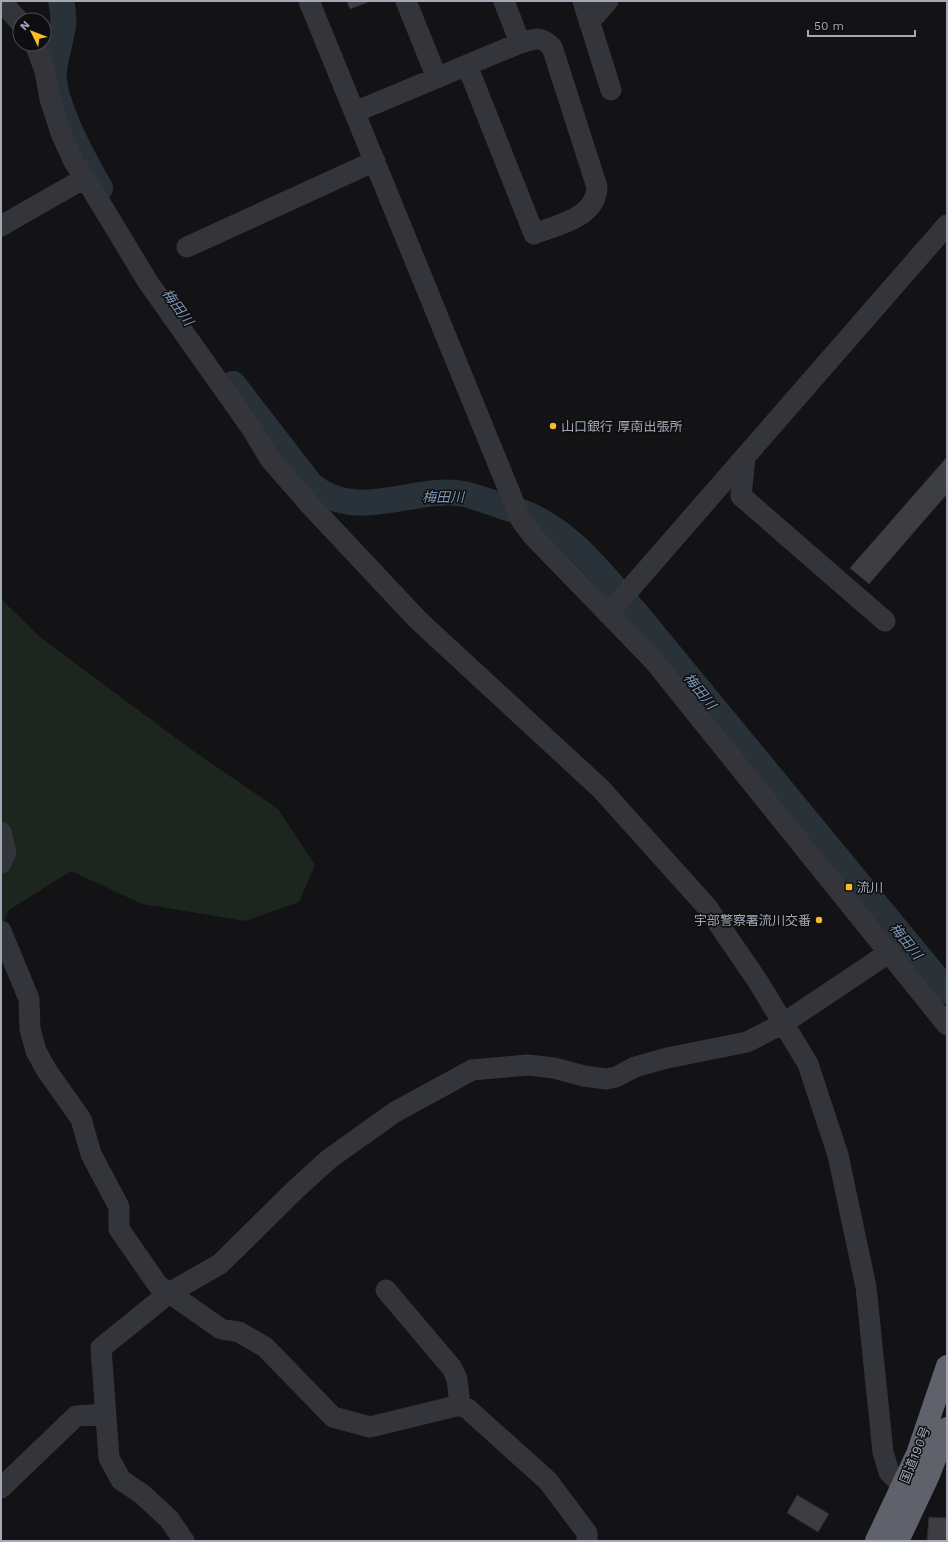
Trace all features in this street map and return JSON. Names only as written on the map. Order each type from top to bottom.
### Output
[{"type":"highway","name":"国道190号","points":[[876,1541],[903,1486],[928,1424],[947,1366]]},
{"type":"highway","name":"国道190号","points":[[898,1541],[929,1475],[947,1428]]},
{"type":"street","points":[[1,1],[12,13]]},
{"type":"street","points":[[308,1],[355,112],[521,520],[533,536],[620,601],[654,661],[890,952],[947,1025]]},
{"type":"street","points":[[406,1],[437,78]]},
{"type":"street","points":[[504,1],[520,43]]},
{"type":"street","points":[[583,1],[611,90]]},
{"type":"street","points":[[589,22],[608,1]]},
{"type":"street","points":[[355,112],[437,78],[467,65],[520,43],[537,38],[545,41],[552,47],[597,187],[597,197],[584,214],[534,234],[467,65]]},
{"type":"street","points":[[38,52],[46,70],[50,99],[61,133],[74,162],[148,282],[252,429],[270,459],[311,506],[418,620],[601,789],[707,907],[757,980],[784,1023],[808,1064],[838,1155],[866,1287],[883,1452],[889,1472],[903,1486]]},
{"type":"street","points":[[187,247],[375,161]]},
{"type":"street","points":[[1,226],[85,178]]},
{"type":"street","points":[[620,601],[947,225]]},
{"type":"street","points":[[745,458],[741,496],[885,621]]},
{"type":"street","points":[[1,832],[6,852],[1,863]]},
{"type":"street","points":[[1,931],[29,999],[30,1029],[36,1051],[47,1071],[81,1119],[91,1154],[119,1207],[119,1229],[158,1285],[221,1329],[239,1332],[265,1347],[333,1416],[370,1427],[460,1405],[468,1409],[548,1481],[587,1533],[587,1541]]},
{"type":"street","points":[[184,1541],[169,1518],[142,1494],[121,1480],[109,1458],[104,1414],[101,1348],[169,1293],[220,1264],[295,1190],[329,1159],[395,1112],[472,1070],[528,1065],[554,1068],[584,1076],[606,1079],[616,1077],[635,1067],[666,1058],[747,1042],[784,1023],[890,952]]},
{"type":"street","points":[[386,1290],[452,1368],[457,1379],[460,1405]]},
{"type":"street","points":[[1,1488],[76,1416],[104,1414]]},
{"type":"shaded area","points":[[1,599],[40,637],[192,750],[278,809],[315,865],[299,902],[245,921],[142,904],[71,871],[9,910],[1,927]]},
{"type":"building","points":[[347,1],[371,1],[350,9]]},
{"type":"building","points":[[947,457],[947,494],[869,584],[850,568]]},
{"type":"building","points":[[797,1495],[829,1514],[818,1532],[787,1513]]},
{"type":"building","points":[[929,1517],[947,1518],[947,1541],[927,1541]]},
{"type":"waterway","name":"梅田川","points":[[61,1],[63,11],[63,28],[55,61],[54,83],[63,114],[70,130],[100,188]]},
{"type":"waterway","name":"梅田川","points":[[233,384],[311,485],[329,496],[347,502],[366,503],[425,494],[464,494],[531,516],[547,524],[561,534],[588,558],[635,612],[947,991]]},
{"type":"place","name":"山口銀行 厚南出張所","points":[[553,426]]},
{"type":"place","name":"流川","points":[[849,887]]},
{"type":"place","name":"宇部警察署流川交番","points":[[819,920]]}]
